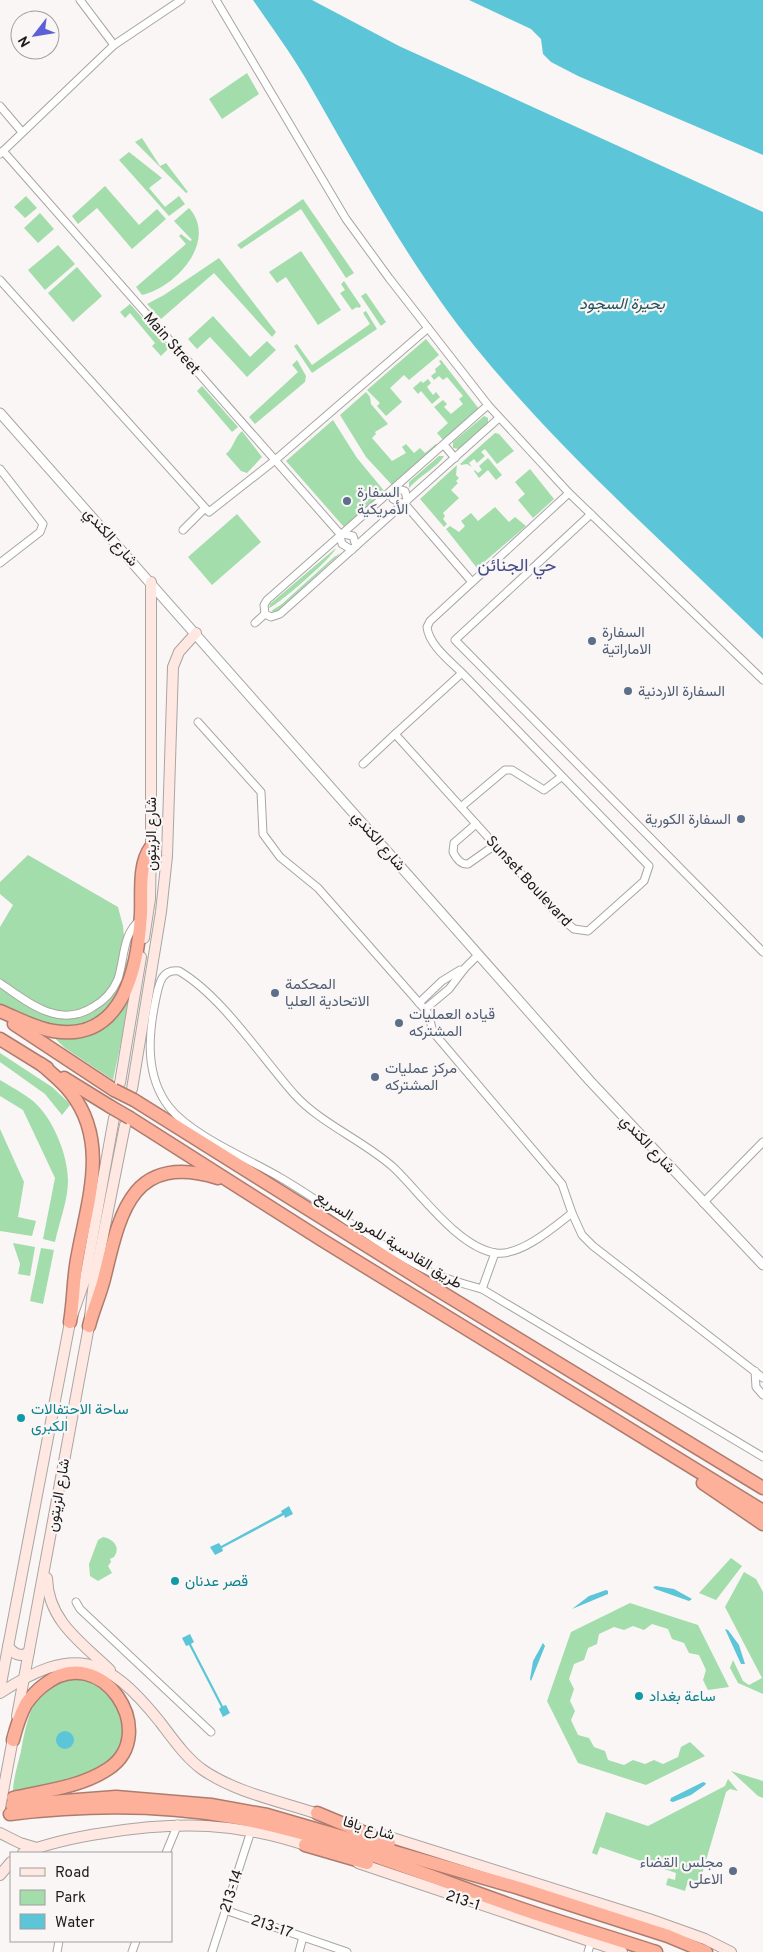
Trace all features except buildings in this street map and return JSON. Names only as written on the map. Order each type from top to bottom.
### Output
[{"type":"highway","points":[[0,1012],[43,1029],[56,1032],[81,1030],[94,1025],[115,1009],[127,990],[139,941],[144,913],[144,862],[151,847]]},
{"type":"highway","name":"طريق القادسية للمرور السريع","points":[[0,1012],[428,1284],[763,1488]]},
{"type":"highway","points":[[0,1039],[41,1064],[113,1113],[232,1182],[763,1511]]},
{"type":"highway","points":[[41,1064],[64,1085],[80,1106],[92,1134],[94,1150],[91,1185],[73,1276],[70,1322]]},
{"type":"highway","points":[[89,1326],[104,1281],[117,1224],[132,1195],[156,1177],[177,1171],[196,1172],[232,1182]]},
{"type":"highway","points":[[628,1428],[763,1524]]},
{"type":"highway","points":[[7,1804],[83,1780],[109,1769],[120,1758],[128,1744],[128,1720],[119,1698],[111,1687],[100,1678],[88,1674],[65,1673],[52,1678],[36,1691],[27,1703],[12,1740]]},
{"type":"highway","name":"شارع يافا","points":[[7,1804],[116,1797],[211,1805],[295,1823],[519,1888],[676,1939],[706,1952]]},
{"type":"highway","name":"شارع يافا","points":[[7,1804],[174,1810],[232,1817],[332,1843],[428,1874],[516,1907],[656,1952]]},
{"type":"highway","points":[[318,1814],[444,1863],[519,1888]]},
{"type":"highway","points":[[305,1845],[516,1907]]},
{"type":"highway","points":[[676,1939],[713,1952]]},
{"type":"main road","name":"شارع الزيتون","points":[[151,582],[151,847]]},
{"type":"main road","name":"شارع الزيتون","points":[[133,1095],[161,912],[167,856],[173,667],[179,652],[196,633]]},
{"type":"main road","points":[[117,1086],[144,913],[161,912]]},
{"type":"main road","name":"شارع الزيتون","points":[[0,1684],[70,1322],[85,1278],[113,1113]]},
{"type":"main road","name":"شارع الزيتون","points":[[7,1804],[12,1740],[47,1562],[89,1326],[94,1281],[128,1121]]},
{"type":"main road","points":[[74,1309],[80,1299],[86,1297],[90,1301],[91,1310]]},
{"type":"main road","points":[[47,1562],[47,1585],[58,1619],[70,1634],[145,1704],[180,1748],[202,1769],[234,1786],[435,1853],[649,1919],[705,1939],[731,1952]]},
{"type":"main road","points":[[8,1646],[16,1654],[23,1656],[29,1652]]},
{"type":"main road","points":[[0,1684],[24,1677],[42,1668],[67,1663],[92,1664],[116,1676]]},
{"type":"main road","name":"213-1","points":[[26,1852],[74,1838],[178,1824],[210,1824],[251,1831],[305,1845],[590,1947],[622,1952]]},
{"type":"main road","points":[[0,1833],[20,1843],[37,1848]]},
{"type":"main road","points":[[0,1875],[10,1863]]},
{"type":"street","points":[[80,0],[114,45]]},
{"type":"street","points":[[2,152],[114,45],[181,0]]},
{"type":"street","points":[[216,0],[332,197],[428,328],[488,405],[569,493],[763,680]]},
{"type":"street","points":[[0,106],[22,132]]},
{"type":"street","name":"Main Street","points":[[2,152],[341,535]]},
{"type":"street","points":[[0,280],[204,509],[212,511],[274,461],[428,328]]},
{"type":"street","points":[[488,405],[267,600],[264,605],[265,614],[271,618],[280,614],[499,418]]},
{"type":"street","name":"شارع الكندي","points":[[0,413],[478,955],[703,1203],[763,1264]]},
{"type":"street","points":[[444,445],[455,458]]},
{"type":"street","points":[[0,469],[43,524],[40,532],[0,563]]},
{"type":"street","points":[[393,490],[405,491],[405,502]]},
{"type":"street","points":[[393,490],[393,499],[405,502],[472,582]]},
{"type":"street","name":"Sunset Boulevard","points":[[395,734],[574,929],[588,931],[644,881],[649,866],[431,640],[427,627],[430,620],[569,493]]},
{"type":"street","points":[[183,530],[204,509]]},
{"type":"street","points":[[591,514],[455,640],[763,952]]},
{"type":"street","points":[[341,535],[353,536],[354,548]]},
{"type":"street","points":[[341,535],[342,544],[354,548]]},
{"type":"street","points":[[255,623],[265,614]]},
{"type":"street","points":[[363,764],[462,673]]},
{"type":"street","points":[[198,722],[261,792],[263,834],[280,857],[318,888],[425,1009],[434,1032],[562,1184],[582,1235],[593,1246],[763,1378]]},
{"type":"street","points":[[461,807],[505,770],[512,770],[544,790],[562,777]]},
{"type":"street","points":[[476,824],[454,843],[453,852],[457,858],[463,864],[468,864],[495,845]]},
{"type":"street","points":[[0,983],[46,1012],[60,1015],[75,1014],[88,1010],[100,1003],[114,986],[130,930],[144,913]]},
{"type":"street","points":[[425,1009],[449,989],[478,955]]},
{"type":"street","points":[[419,1003],[442,981],[465,968]]},
{"type":"street","points":[[572,1213],[535,1241],[506,1253],[495,1253],[468,1240],[428,1207],[393,1167],[297,1097],[198,983],[179,971],[169,972],[162,978],[151,1019],[150,1057],[152,1072],[161,1094],[180,1118],[320,1201],[415,1263],[442,1276],[482,1289],[763,1457]]},
{"type":"street","points":[[703,1203],[763,1142]]},
{"type":"street","points":[[482,1289],[495,1253]]},
{"type":"street","points":[[755,1372],[756,1387],[763,1395]]},
{"type":"street","points":[[76,1602],[80,1609],[211,1732]]},
{"type":"street","points":[[166,1852],[178,1824]]},
{"type":"street","name":"213-14","points":[[212,1952],[251,1831]]},
{"type":"street","name":"213-17","points":[[225,1910],[346,1952]]},
{"type":"street","points":[[299,1952],[303,1937]]},
{"type":"green space","points":[[247,73],[259,94],[222,119],[209,99]]},
{"type":"green space","points":[[142,138],[160,166],[166,163],[188,192],[186,193],[135,142]]},
{"type":"green space","points":[[129,152],[162,178],[149,188],[165,207],[179,196],[185,204],[169,216],[119,160]]},
{"type":"green space","points":[[105,186],[139,225],[157,209],[166,219],[132,249],[97,208],[78,224],[72,216]]},
{"type":"green space","points":[[26,196],[37,208],[25,218],[14,207]]},
{"type":"green space","points":[[303,199],[354,273],[346,278],[301,209],[241,249],[237,245]]},
{"type":"green space","points":[[189,208],[197,221],[199,234],[190,260],[168,283],[142,295],[136,287],[186,244],[179,236],[181,234],[190,241],[192,240],[174,221]]},
{"type":"green space","points":[[40,213],[54,229],[38,243],[24,228]]},
{"type":"green space","points":[[58,245],[75,264],[45,290],[28,270]]},
{"type":"green space","points":[[301,251],[341,310],[318,325],[286,277],[277,283],[269,272]]},
{"type":"green space","points":[[219,258],[276,332],[272,337],[214,273],[161,319],[147,304],[164,295]]},
{"type":"green space","points":[[77,267],[102,296],[73,322],[48,293]]},
{"type":"green space","points":[[344,281],[361,306],[359,308],[357,307],[352,310],[340,293],[345,290],[341,284]]},
{"type":"green space","points":[[366,293],[386,322],[381,326],[361,296]]},
{"type":"green space","points":[[130,304],[169,348],[161,356],[152,346],[155,343],[130,313],[125,318],[120,312]]},
{"type":"green space","points":[[366,311],[377,329],[312,373],[294,346],[297,344],[312,365],[370,324],[363,313]]},
{"type":"green space","points":[[213,316],[250,357],[267,341],[276,350],[247,377],[210,337],[197,349],[188,339]]},
{"type":"green space","points":[[426,339],[439,355],[409,380],[404,375],[390,388],[402,402],[386,416],[377,406],[380,403],[367,390]]},
{"type":"green space","points":[[297,360],[306,376],[305,382],[255,424],[249,417],[298,372],[292,365]]},
{"type":"green space","points":[[441,360],[479,409],[444,441],[437,433],[448,423],[434,407],[443,400],[447,404],[444,407],[451,414],[463,404],[459,399],[463,396],[447,377],[443,380],[439,376],[434,380],[431,376],[441,364],[439,361]]},
{"type":"green space","points":[[428,379],[431,383],[427,387],[433,395],[436,392],[440,397],[432,404],[421,391],[418,394],[413,388],[421,381],[423,383]]},
{"type":"green space","points":[[202,386],[238,427],[232,432],[197,391]]},
{"type":"green space","points":[[366,392],[370,397],[371,404],[388,424],[375,432],[376,434],[372,438],[392,461],[406,453],[402,447],[406,444],[414,453],[420,448],[425,453],[436,444],[438,446],[392,485],[366,457],[340,415]]},
{"type":"green space","points":[[484,416],[488,418],[488,424],[459,449],[453,448],[453,442]]},
{"type":"green space","points":[[333,420],[357,458],[385,492],[344,527],[286,461]]},
{"type":"green space","points":[[242,431],[262,457],[247,473],[241,471],[226,454]]},
{"type":"green space","points":[[495,433],[499,434],[514,451],[497,464],[485,449],[481,452],[485,456],[477,463],[474,459],[469,463],[472,467],[467,464],[460,464]]},
{"type":"green space","points":[[439,456],[444,456],[409,488],[409,482]]},
{"type":"green space","points":[[488,458],[502,475],[496,480],[488,470],[479,478],[474,471],[478,473],[482,470],[479,466]]},
{"type":"green space","points":[[457,465],[456,475],[459,478],[456,481],[458,483],[451,490],[459,498],[443,513],[445,516],[443,519],[447,524],[444,527],[420,499]]},
{"type":"green space","points":[[530,469],[554,499],[533,518],[518,500],[525,494],[515,482]]},
{"type":"green space","points":[[495,507],[509,522],[515,517],[526,526],[477,568],[446,529],[450,526],[459,532],[465,526],[461,521],[471,513],[478,521]]},
{"type":"green space","points":[[237,514],[261,542],[212,585],[188,557]]},
{"type":"green space","points":[[336,548],[305,580],[269,608],[270,604]]},
{"type":"green space","points":[[341,553],[276,612],[271,611],[282,604],[334,557]]},
{"type":"green space","points":[[28,855],[118,907],[123,926],[130,999],[113,1080],[65,1048],[44,1028],[0,1005],[0,927],[13,905],[0,894],[0,882]]},
{"type":"green space","points":[[0,1053],[52,1087],[68,1102],[70,1105],[62,1115],[45,1094],[0,1062]]},
{"type":"green space","points":[[0,1080],[29,1098],[40,1108],[53,1127],[62,1149],[67,1171],[68,1188],[55,1242],[43,1239],[55,1178],[23,1110],[0,1096]]},
{"type":"green space","points":[[0,1129],[24,1182],[18,1217],[36,1221],[32,1236],[0,1231]]},
{"type":"green space","points":[[13,1243],[35,1247],[30,1276],[18,1274],[20,1264]]},
{"type":"green space","points":[[41,1248],[54,1250],[43,1304],[30,1301]]},
{"type":"green space","points":[[103,1537],[113,1542],[117,1550],[114,1557],[110,1559],[111,1562],[108,1566],[112,1573],[98,1581],[90,1576],[89,1564],[98,1540]]},
{"type":"green space","points":[[731,1558],[742,1566],[716,1600],[699,1593]]},
{"type":"green space","points":[[744,1572],[756,1579],[763,1592],[763,1694],[738,1683],[730,1668],[733,1660],[743,1681],[749,1685],[762,1678],[725,1607]]},
{"type":"green space","points":[[630,1603],[698,1625],[729,1687],[708,1690],[703,1680],[706,1670],[699,1655],[689,1653],[684,1643],[672,1639],[668,1629],[652,1624],[644,1630],[633,1626],[624,1630],[614,1627],[599,1634],[597,1644],[588,1648],[584,1660],[574,1664],[569,1679],[574,1689],[570,1701],[575,1711],[571,1720],[578,1735],[589,1738],[594,1747],[605,1751],[608,1760],[624,1765],[633,1760],[645,1764],[654,1760],[663,1764],[678,1757],[681,1747],[690,1742],[705,1756],[646,1785],[578,1763],[547,1701],[571,1632]]},
{"type":"green space","points":[[81,1678],[107,1693],[120,1711],[123,1738],[116,1753],[103,1765],[87,1774],[13,1792],[27,1723],[36,1701],[53,1686],[65,1681]]},
{"type":"green space","points":[[731,1771],[763,1781],[763,1798],[758,1796]]},
{"type":"green space","points":[[728,1779],[738,1791],[730,1789],[726,1792],[698,1888],[687,1884],[685,1891],[666,1885],[668,1878],[675,1880],[676,1873],[600,1847],[597,1855],[592,1853],[606,1812],[648,1826],[725,1786]]},
{"type":"water","name":"بحيرة السجود","points":[[253,0],[312,0],[399,46],[763,212],[763,639],[579,462],[543,425],[476,348],[452,317],[407,251],[300,69]]},
{"type":"water","points":[[469,0],[763,0],[763,155],[578,76],[551,62],[543,54],[541,39],[531,29]]},
{"type":"water","points":[[289,1506],[293,1514],[285,1518],[284,1515],[222,1548],[223,1551],[215,1555],[210,1547],[219,1543],[221,1546],[282,1513],[281,1511]]},
{"type":"water","points":[[653,1587],[674,1589],[692,1599],[689,1601]]},
{"type":"water","points":[[606,1590],[608,1594],[572,1609],[589,1596]]},
{"type":"water","points":[[725,1629],[728,1630],[739,1645],[745,1664],[741,1664]]},
{"type":"water","points":[[190,1634],[194,1642],[191,1644],[223,1706],[226,1705],[230,1713],[223,1717],[219,1709],[221,1707],[189,1645],[186,1646],[182,1638]]},
{"type":"water","points":[[543,1643],[545,1646],[531,1681],[533,1661]]},
{"type":"water","points":[[61,1731],[69,1731],[74,1736],[72,1747],[61,1749],[56,1744],[56,1736]]},
{"type":"water","points":[[703,1782],[706,1783],[705,1785],[691,1795],[673,1802],[670,1801],[671,1798]]},
{"type":"place","name":"السفارة الأمريكية","points":[[347,501]]},
{"type":"place","name":"السفارة الاماراتية","points":[[592,641]]},
{"type":"place","name":"السفارة الاردنية","points":[[628,691]]},
{"type":"place","name":"السفارة الكورية","points":[[741,819]]},
{"type":"place","name":"المحكمة الاتحادية العليا","points":[[275,993]]},
{"type":"place","name":"قياده العمليات المشتركه","points":[[399,1023]]},
{"type":"place","name":"مركز عمليات المشتركه","points":[[375,1077]]},
{"type":"place","name":"ساحة الاحتفالات الكبرى","points":[[21,1418]]},
{"type":"place","name":"قصر عدنان","points":[[175,1581]]},
{"type":"place","name":"ساعة بغداد","points":[[639,1696]]},
{"type":"place","name":"مجلس القضاء الاعلى","points":[[733,1871]]},
{"type":"district","name":"حي الجنائن","points":[[517,565]]}]
